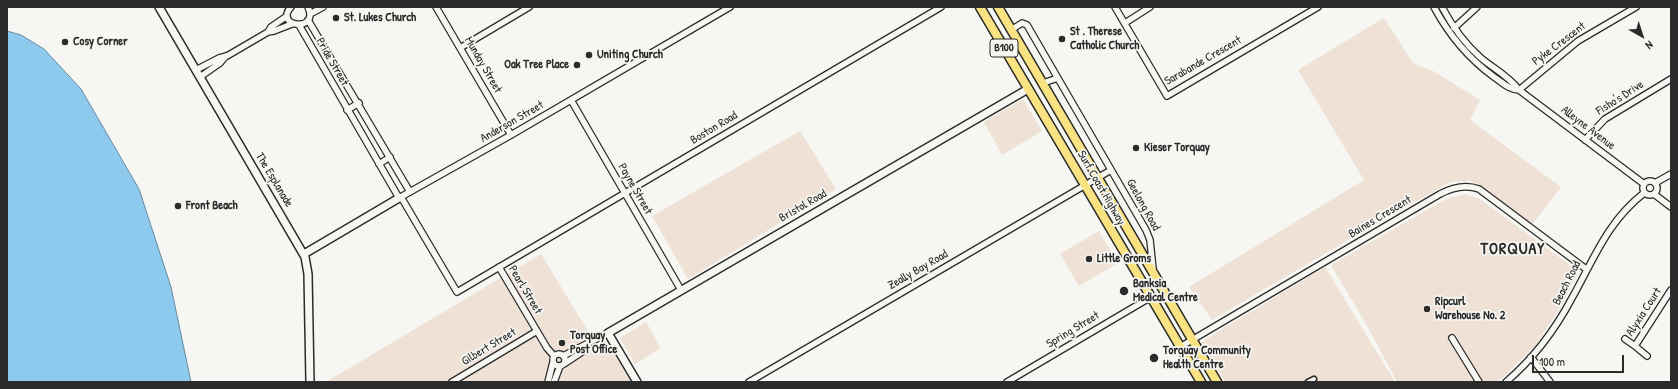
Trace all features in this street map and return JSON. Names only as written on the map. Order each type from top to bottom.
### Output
[{"type":"main road","name":"Surf Coast Highway","points":[[980,7],[1201,382]]},
{"type":"main road","name":"Surf Coast Highway","points":[[998,7],[1217,382]]},
{"type":"main road","points":[[1028,89],[1042,83]]},
{"type":"street","name":"The Esplanade","points":[[159,7],[304,254],[308,274],[310,382]]},
{"type":"street","name":"Pride Street","points":[[308,7],[309,17],[410,192]]},
{"type":"street","points":[[198,73],[218,58],[226,56],[268,32],[292,24],[299,25],[323,7]]},
{"type":"street","name":"Munday Street","points":[[436,7],[511,135]]},
{"type":"street","points":[[460,48],[529,7]]},
{"type":"street","name":"Anderson Street","points":[[304,254],[730,7]]},
{"type":"street","name":"Boston Road","points":[[499,267],[941,7]]},
{"type":"street","name":"Sarabande Crescent","points":[[1115,7],[1167,96],[1318,7]]},
{"type":"street","points":[[1125,22],[1150,7]]},
{"type":"street","name":"Alleyne Avenue","points":[[1434,7],[1450,34],[1466,53],[1510,89],[1519,90]]},
{"type":"street","name":"Alleyne Avenue","points":[[1442,7],[1454,28],[1474,52],[1513,82],[1519,90],[1644,184]]},
{"type":"street","points":[[1454,28],[1477,7]]},
{"type":"street","name":"Pyke Crescent","points":[[1519,90],[1578,41],[1636,7]]},
{"type":"street","points":[[268,32],[272,27],[287,16],[289,8]]},
{"type":"street","points":[[287,16],[292,24]]},
{"type":"street","name":"Geelong Road","points":[[1011,30],[1022,23],[1027,25],[1058,78],[1146,230],[1150,240],[1154,275]]},
{"type":"street","name":"Pride Street","points":[[299,25],[347,110],[400,198]]},
{"type":"street","points":[[1042,83],[1058,78]]},
{"type":"street","name":"Fisho's Drive","points":[[1585,140],[1605,120],[1671,79]]},
{"type":"street","name":"Bristol Road","points":[[563,356],[608,333],[1028,89]]},
{"type":"street","name":"Payne Street","points":[[571,100],[681,290]]},
{"type":"street","points":[[347,110],[359,103]]},
{"type":"street","points":[[379,164],[390,157]]},
{"type":"street","points":[[1098,178],[1111,170]]},
{"type":"street","points":[[1671,174],[1655,183],[1650,181],[1644,184],[1642,189],[1648,195],[1654,194],[1671,207]]},
{"type":"street","name":"Zeally Bay Road","points":[[749,382],[1098,178]]},
{"type":"street","points":[[1654,194],[1657,189],[1655,183]]},
{"type":"street","name":"Baines Crescent","points":[[1180,347],[1440,194],[1455,187],[1468,186],[1479,189],[1586,270]]},
{"type":"street","name":"Beach Road","points":[[1506,382],[1531,357],[1560,319],[1573,297],[1596,250],[1630,204],[1644,192]]},
{"type":"street","name":"Pearl Street","points":[[400,198],[456,292],[499,267],[537,331],[554,356]]},
{"type":"street","name":"Alyxia Court","points":[[1635,346],[1671,290]]},
{"type":"street","name":"Spring Street","points":[[1007,382],[1151,297]]},
{"type":"street","name":"Gilbert Street","points":[[452,382],[537,331]]},
{"type":"street","points":[[608,333],[637,382]]},
{"type":"street","points":[[1452,338],[1479,382]]},
{"type":"street","name":"Alyxia Court","points":[[1625,339],[1647,356]]},
{"type":"street","name":"Bristol Road","points":[[562,365],[582,352],[590,343]]},
{"type":"street","points":[[548,382],[554,356],[558,354],[563,356],[565,360],[554,382]]},
{"type":"street","points":[[1531,357],[1550,382]]},
{"type":"street","points":[[553,362],[555,365],[562,365]]},
{"type":"street","points":[[1308,382],[1314,379]]},
{"type":"shaded area","points":[[1384,18],[1413,63],[1433,71],[1480,100],[1470,120],[1561,187],[1532,225],[1480,185],[1470,181],[1451,182],[1370,227],[1212,320],[1189,287],[1364,180],[1298,70]]},
{"type":"shaded area","points":[[1023,99],[1042,131],[1002,155],[984,122]]},
{"type":"shaded area","points":[[800,131],[836,189],[688,279],[652,216]]},
{"type":"shaded area","points":[[1465,194],[1480,199],[1575,269],[1578,274],[1560,308],[1535,346],[1498,382],[1397,382],[1365,322],[1331,265],[1446,199]]},
{"type":"shaded area","name":"Little Groms","points":[[1099,231],[1118,263],[1079,286],[1060,254]]},
{"type":"shaded area","points":[[541,254],[597,346],[606,341],[631,382],[326,382]]},
{"type":"shaded area","points":[[1325,267],[1395,382],[1225,382],[1201,342]]},
{"type":"shaded area","points":[[646,322],[661,348],[635,364],[620,338]]},
{"type":"water","points":[[7,31],[21,35],[44,49],[81,89],[139,189],[171,287],[191,382],[7,382]]},
{"type":"place","name":"St. Lukes Church","points":[[336,18]]},
{"type":"place","name":"St . Therese Catholic Church","points":[[1062,39]]},
{"type":"place","name":"Cosy Corner","points":[[65,42]]},
{"type":"place","name":"Uniting Church","points":[[589,55]]},
{"type":"place","name":"Oak Tree Place","points":[[577,65]]},
{"type":"place","name":"Kieser Torquay","points":[[1136,148]]},
{"type":"place","name":"Front Beach","points":[[178,206]]},
{"type":"place","name":"Little Groms","points":[[1089,259]]},
{"type":"place","name":"Banksia Medical Centre","points":[[1124,291]]},
{"type":"place","name":"Ripcurl Warehouse No. 2","points":[[1427,309]]},
{"type":"place","name":"Torquay Post Office","points":[[562,343]]},
{"type":"place","name":"Torquay Community Health Centre","points":[[1154,358]]},
{"type":"district","name":"TORQUAY","points":[[1513,250]]}]
